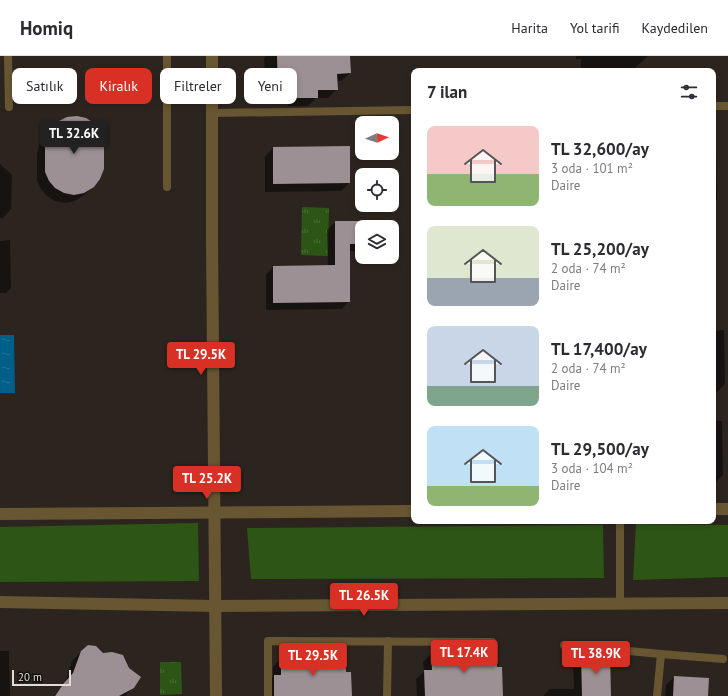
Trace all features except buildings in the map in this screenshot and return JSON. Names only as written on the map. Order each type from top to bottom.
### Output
[{"type":"street","points":[[212,56],[212,68]]},
{"type":"street","points":[[212,104],[216,696]]},
{"type":"street","points":[[716,509],[728,509]]},
{"type":"street","points":[[0,514],[411,511]]},
{"type":"street","points":[[0,602],[215,606],[728,603]]},
{"type":"lane","points":[[8,56],[9,107]]},
{"type":"lane","points":[[167,56],[167,68]]},
{"type":"lane","points":[[167,104],[167,188]]},
{"type":"lane","points":[[716,106],[728,106]]},
{"type":"lane","points":[[212,113],[411,110]]},
{"type":"lane","points":[[620,524],[620,604]]},
{"type":"lane","points":[[268,696],[268,641],[492,642]]},
{"type":"lane","points":[[387,696],[388,641]]},
{"type":"lane","points":[[564,645],[723,659]]},
{"type":"lane","points":[[657,696],[660,654]]},
{"type":"green space","points":[[302,207],[329,208],[328,256],[301,255]]},
{"type":"green space","points":[[198,523],[199,581],[0,582],[0,527]]},
{"type":"green space","points":[[636,524],[728,525],[728,577],[633,580]]},
{"type":"green space","points":[[603,525],[604,578],[251,579],[247,528]]},
{"type":"green space","points":[[160,662],[181,662],[182,694],[160,695]]},
{"type":"water","points":[[0,335],[14,335],[15,393],[0,393]]}]
